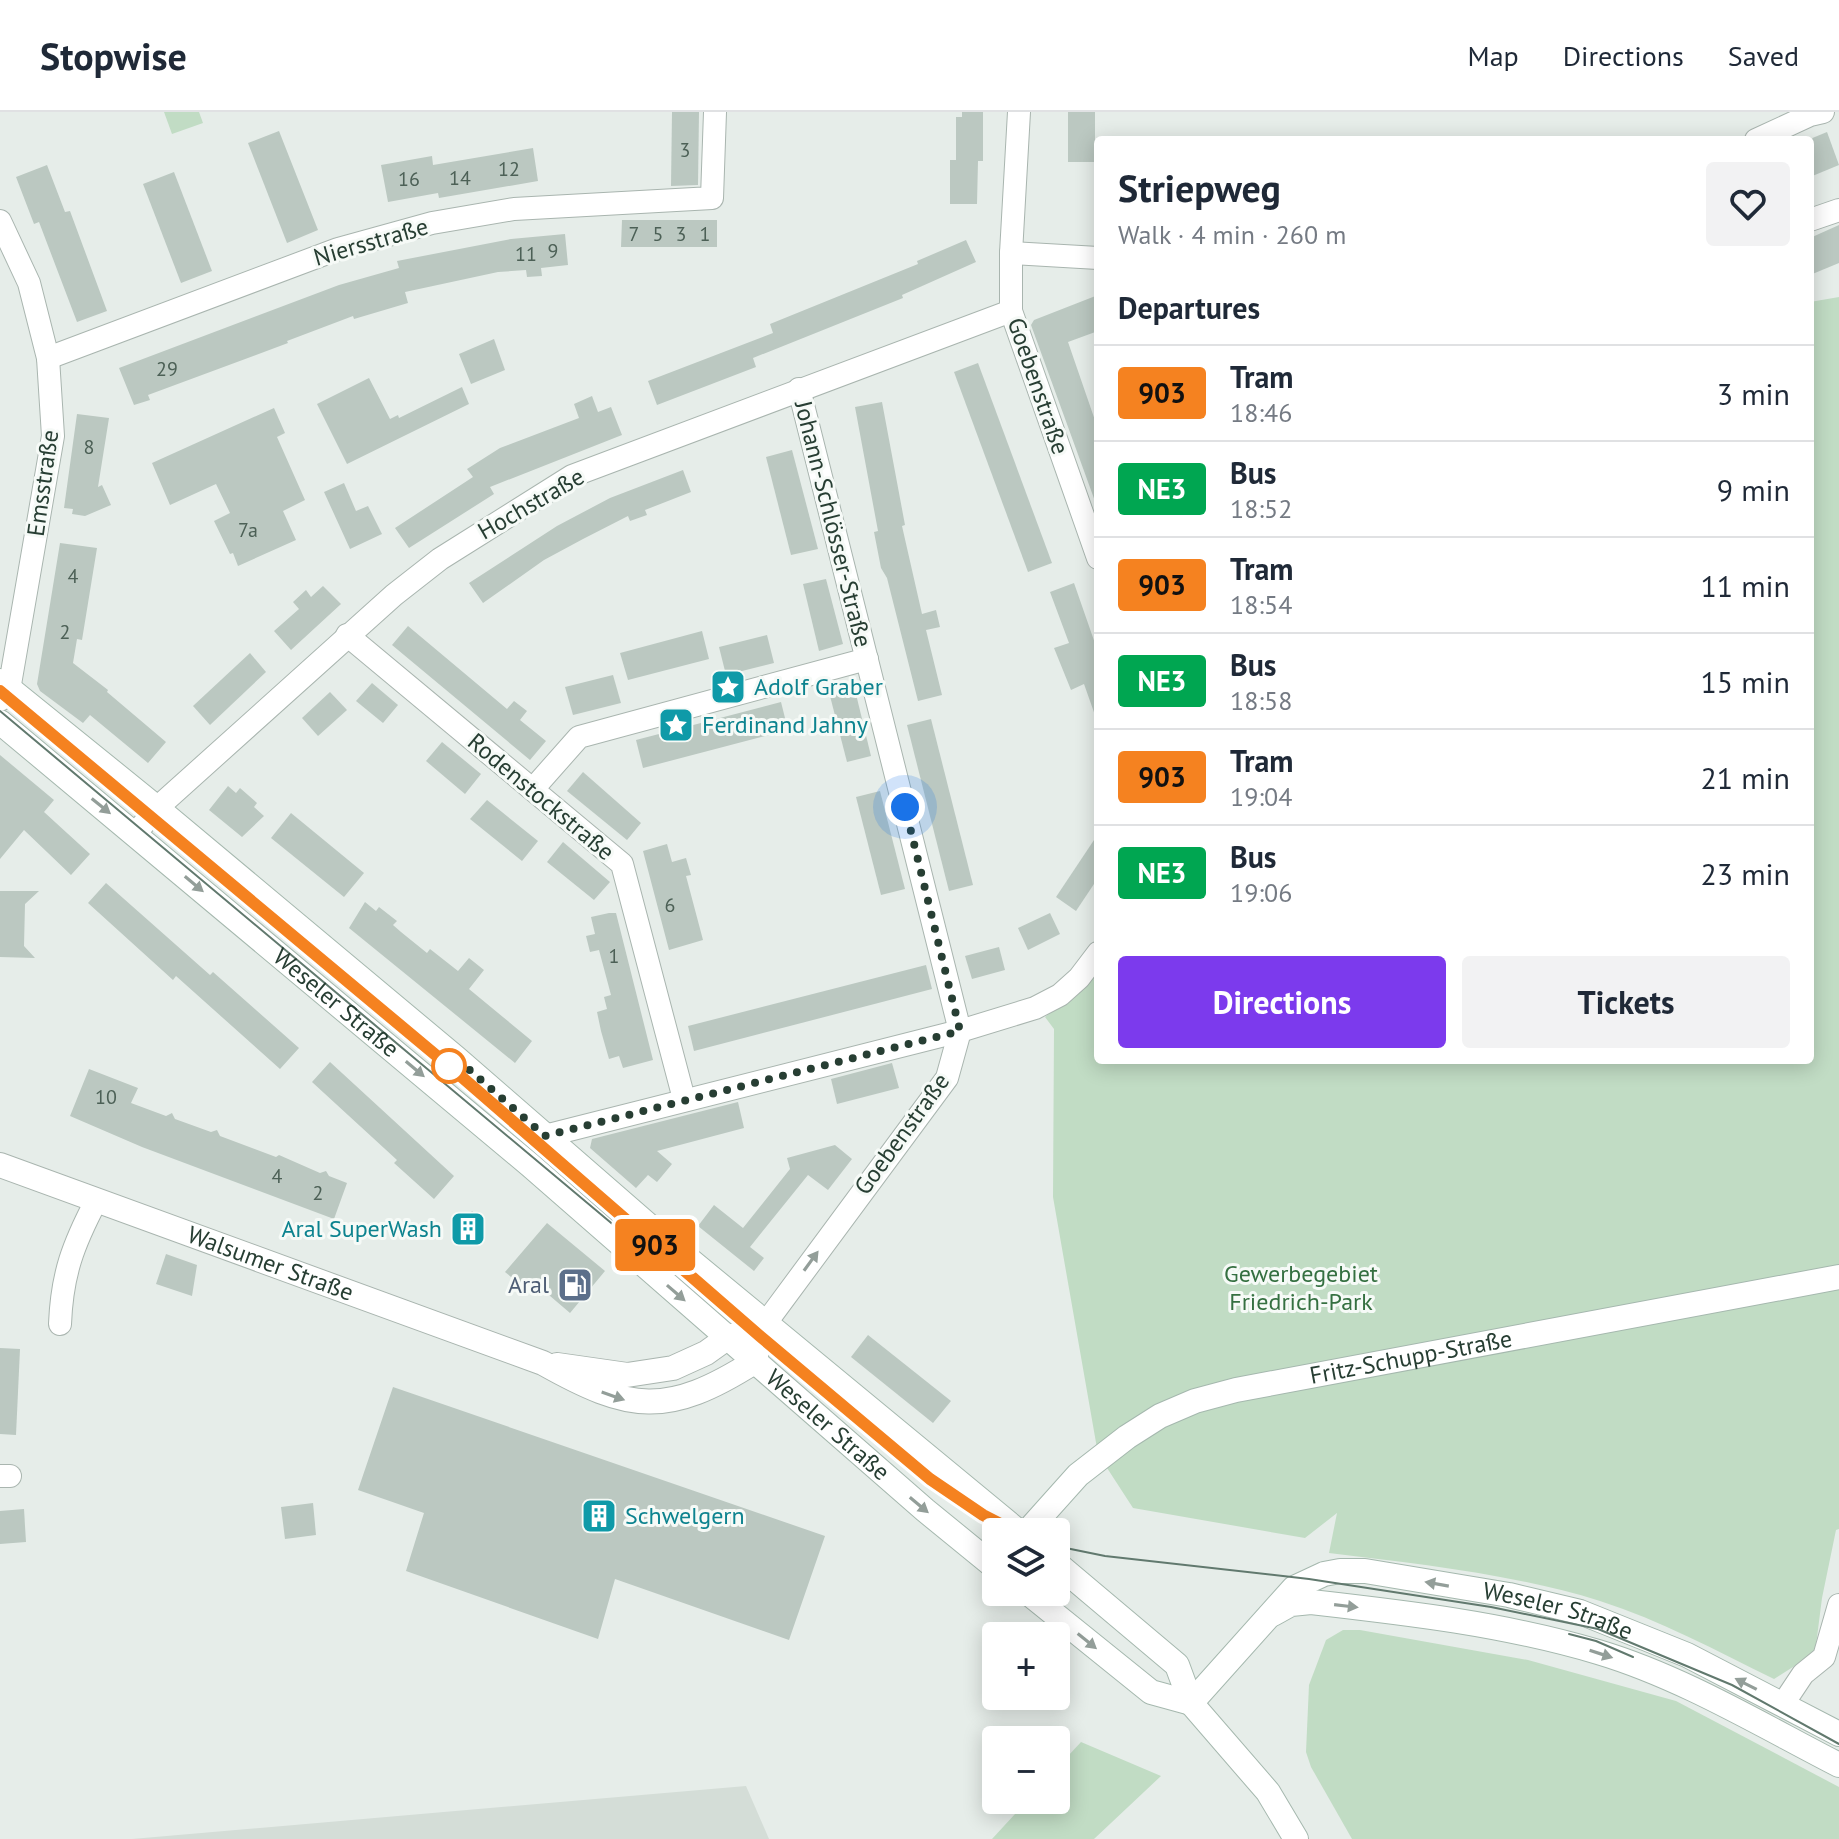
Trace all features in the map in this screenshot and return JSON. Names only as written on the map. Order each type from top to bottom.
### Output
[{"type":"main road","name":"Weseler Straße","points":[[3,690],[157,808],[456,1058],[765,1324],[1002,1518]]},
{"type":"main road","name":"Weseler Straße","points":[[0,722],[530,1165],[982,1557]]},
{"type":"main road","name":"Walsumer Straße","points":[[0,1165],[543,1363],[585,1386],[625,1400],[651,1403],[683,1397],[721,1383],[754,1362]]},
{"type":"main road","name":"Fritz-Schupp-Straße","points":[[1040,1518],[1090,1465],[1160,1416],[1195,1401],[1236,1390],[1839,1277]]},
{"type":"main road","name":"Walsumer Straße","points":[[543,1363],[627,1375],[673,1368],[706,1353],[727,1338],[765,1324]]},
{"type":"main road","points":[[754,1362],[765,1324]]},
{"type":"main road","name":"Weseler Straße","points":[[1191,1703],[1294,1588],[1309,1579],[1340,1571],[1365,1571],[1509,1595],[1580,1612],[1687,1655],[1839,1734]]},
{"type":"main road","points":[[1070,1575],[1177,1665],[1191,1703],[1268,1792],[1296,1839]]},
{"type":"main road","name":"Weseler Straße","points":[[1271,1615],[1291,1604],[1311,1602],[1375,1609],[1500,1627],[1599,1652],[1672,1681],[1839,1765]]},
{"type":"main road","points":[[1044,1606],[1151,1692],[1191,1703]]},
{"type":"street","name":"Niersstraße","points":[[48,358],[338,249],[432,223],[514,209],[712,198],[715,112]]},
{"type":"street","name":"Goebenstraße","points":[[1019,112],[1011,311],[1094,547]]},
{"type":"street","points":[[1765,136],[1817,113],[1834,114],[1839,122]]},
{"type":"street","points":[[1814,219],[1839,210]]},
{"type":"street","name":"Emsstraße","points":[[0,221],[29,283],[48,358],[53,436],[3,690]]},
{"type":"street","points":[[1011,253],[1094,258]]},
{"type":"street","name":"Hochstraße","points":[[135,834],[157,808],[347,635],[440,559],[572,476],[1011,311]]},
{"type":"street","name":"Johann-Schlösser-Straße","points":[[799,389],[960,1031]]},
{"type":"street","name":"Rodenstockstraße","points":[[347,635],[622,864],[684,1099]]},
{"type":"street","points":[[533,789],[579,737],[867,659]]},
{"type":"street","points":[[545,1136],[960,1031],[1035,1008],[1060,995],[1094,958]]},
{"type":"street","name":"Goebenstraße","points":[[765,1324],[947,1078],[960,1031]]},
{"type":"street","points":[[60,1324],[61,1288],[76,1240],[96,1201]]},
{"type":"street","points":[[1783,1704],[1803,1674],[1824,1657],[1839,1605]]},
{"type":"shaded area","points":[[746,1786],[769,1839],[132,1839]]},
{"type":"green space","points":[[164,112],[199,112],[203,123],[172,134]]},
{"type":"green space","name":"Gewerbegebiet Friedrich-Park","points":[[1839,297],[1839,1529],[1836,1530],[1822,1598],[1815,1653],[1774,1679],[1644,1617],[1600,1601],[1466,1571],[1329,1553],[1337,1513],[1305,1538],[1133,1508],[1098,1454],[1053,1197],[1054,1029],[1045,1017],[1094,977],[1094,1064],[1814,1064],[1814,301]]},
{"type":"green space","points":[[1343,1630],[1360,1630],[1528,1660],[1676,1701],[1839,1787],[1839,1839],[1352,1839],[1311,1767],[1306,1752],[1309,1685],[1326,1640]]},
{"type":"green space","points":[[1081,1742],[1161,1776],[1094,1839],[992,1839],[1015,1814],[1070,1814],[1070,1754]]},
{"type":"building","points":[[672,112],[699,112],[698,185],[671,186]]},
{"type":"building","points":[[962,112],[983,112],[983,161],[978,161],[977,204],[950,204],[950,160],[956,160],[956,117],[962,117]]},
{"type":"building","points":[[1068,112],[1095,112],[1094,162],[1068,162]]},
{"type":"building","points":[[279,131],[318,230],[287,243],[248,143]]},
{"type":"building","points":[[1827,132],[1839,165],[1814,175],[1814,137]]},
{"type":"building","points":[[533,148],[538,181],[439,198],[438,193],[388,202],[381,165],[432,156],[433,165]]},
{"type":"building","points":[[47,165],[65,212],[70,211],[107,311],[77,322],[39,222],[34,224],[16,177]]},
{"type":"building","points":[[174,172],[212,271],[181,283],[143,184]]},
{"type":"building","points":[[622,220],[717,220],[717,247],[621,247]]},
{"type":"building","points":[[1839,225],[1839,263],[1814,273],[1814,236]]},
{"type":"building","points":[[565,234],[568,265],[541,268],[542,276],[527,277],[526,270],[498,272],[405,292],[408,303],[354,319],[353,316],[148,395],[150,400],[134,405],[119,368],[339,285],[399,268],[397,261],[511,239]]},
{"type":"building","points":[[966,240],[976,262],[902,295],[903,298],[753,358],[756,367],[657,405],[648,381],[773,333],[770,324],[918,264],[917,261]]},
{"type":"building","points":[[1094,297],[1094,332],[1068,342],[1094,417],[1094,498],[1031,325],[1034,320]]},
{"type":"building","points":[[494,339],[505,370],[471,384],[459,354]]},
{"type":"building","points":[[978,363],[1052,563],[1028,572],[954,372]]},
{"type":"building","points":[[369,378],[390,419],[398,415],[399,418],[462,387],[469,404],[347,464],[317,404]]},
{"type":"building","points":[[592,396],[598,412],[611,407],[622,435],[490,487],[494,494],[409,548],[395,528],[473,477],[467,469],[500,448],[579,418],[574,404]]},
{"type":"building","points":[[882,402],[905,525],[902,526],[922,614],[936,610],[940,627],[926,630],[942,695],[918,701],[887,578],[881,568],[874,532],[878,531],[855,407]]},
{"type":"building","points":[[274,408],[285,433],[277,437],[305,500],[283,511],[296,540],[238,566],[214,521],[230,513],[216,484],[170,505],[152,463]]},
{"type":"building","points":[[77,414],[109,418],[98,487],[102,485],[111,505],[85,516],[72,514],[73,509],[64,508]]},
{"type":"building","points":[[792,450],[818,549],[791,555],[766,457]]},
{"type":"building","points":[[683,470],[691,492],[645,510],[647,515],[630,521],[628,516],[583,539],[544,560],[483,603],[469,583],[557,526],[610,498]]},
{"type":"building","points":[[344,483],[356,511],[368,506],[382,534],[350,549],[324,492]]},
{"type":"building","points":[[60,543],[97,548],[82,640],[77,639],[73,663],[166,742],[148,763],[90,715],[83,723],[40,691],[37,684]]},
{"type":"building","points":[[826,579],[843,644],[819,651],[803,584]]},
{"type":"building","points":[[1074,583],[1094,640],[1094,712],[1084,684],[1071,690],[1054,648],[1069,643],[1050,592]]},
{"type":"building","points":[[323,586],[341,604],[291,650],[274,631],[299,609],[293,602],[306,590],[311,597]]},
{"type":"building","points":[[408,626],[507,709],[514,701],[527,711],[520,720],[546,741],[530,760],[392,645]]},
{"type":"building","points":[[702,631],[709,659],[628,680],[620,653]]},
{"type":"building","points":[[767,635],[774,663],[726,675],[719,647]]},
{"type":"building","points":[[250,653],[266,672],[210,725],[193,706]]},
{"type":"building","points":[[613,675],[621,703],[573,715],[565,687]]},
{"type":"building","points":[[372,683],[398,705],[383,723],[356,701]]},
{"type":"building","points":[[855,690],[871,756],[847,762],[830,696]]},
{"type":"building","points":[[330,692],[347,710],[318,736],[302,718]]},
{"type":"building","points":[[781,702],[788,730],[643,768],[636,740]]},
{"type":"building","points":[[931,719],[973,885],[949,891],[907,725]]},
{"type":"building","points":[[442,742],[481,774],[465,794],[426,761]]},
{"type":"building","points":[[0,755],[54,800],[44,812],[90,854],[71,875],[24,830],[0,859]]},
{"type":"building","points":[[583,772],[641,823],[627,840],[567,791]]},
{"type":"building","points":[[228,786],[236,793],[240,788],[257,803],[254,807],[264,816],[242,837],[209,810]]},
{"type":"building","points":[[880,791],[905,889],[881,895],[856,797]]},
{"type":"building","points":[[487,800],[538,841],[522,861],[470,819]]},
{"type":"building","points":[[291,813],[364,873],[344,897],[271,838]]},
{"type":"building","points":[[1094,840],[1094,884],[1076,911],[1056,897]]},
{"type":"building","points":[[563,842],[610,882],[594,900],[547,862]]},
{"type":"building","points":[[667,844],[672,862],[686,858],[691,875],[686,876],[703,940],[669,950],[643,851]]},
{"type":"building","points":[[106,883],[299,1048],[280,1069],[176,976],[173,980],[88,903]]},
{"type":"building","points":[[0,891],[39,891],[25,904],[24,946],[35,958],[0,957]]},
{"type":"building","points":[[365,902],[376,911],[379,907],[397,921],[393,925],[401,932],[427,953],[430,949],[458,971],[469,958],[484,970],[469,989],[532,1041],[515,1063],[349,928]]},
{"type":"building","points":[[616,913],[653,1060],[623,1068],[619,1056],[609,1059],[601,1031],[597,1012],[607,1009],[604,997],[611,995],[599,950],[590,952],[586,936],[595,934],[591,917]]},
{"type":"building","points":[[1050,913],[1060,934],[1028,950],[1018,928]]},
{"type":"building","points":[[999,947],[1005,970],[972,979],[965,956]]},
{"type":"building","points":[[926,965],[932,989],[694,1051],[688,1026]]},
{"type":"building","points":[[330,1062],[454,1176],[434,1199],[394,1163],[397,1160],[312,1082]]},
{"type":"building","points":[[892,1063],[899,1088],[837,1104],[831,1079]]},
{"type":"building","points":[[89,1069],[138,1088],[131,1103],[166,1116],[172,1113],[175,1119],[211,1132],[217,1130],[220,1136],[276,1157],[279,1155],[320,1173],[326,1171],[329,1176],[347,1183],[334,1219],[142,1147],[70,1116]]},
{"type":"building","points":[[738,1102],[744,1128],[657,1151],[672,1164],[657,1182],[648,1175],[636,1188],[590,1148],[592,1139]]},
{"type":"building","points":[[835,1145],[852,1159],[828,1190],[808,1175],[750,1247],[764,1258],[754,1271],[698,1226],[714,1205],[743,1228],[790,1169],[787,1158]]},
{"type":"building","name":"Aral SuperWash","points":[[472,1211],[485,1222],[463,1246],[451,1236]]},
{"type":"building","points":[[547,1223],[605,1271],[570,1313],[529,1278],[522,1286],[505,1272]]},
{"type":"building","points":[[166,1254],[197,1265],[192,1296],[156,1284]]},
{"type":"building","points":[[868,1335],[951,1401],[933,1423],[851,1357]]},
{"type":"building","points":[[0,1348],[20,1349],[16,1435],[0,1434]]},
{"type":"building","name":"Schwelgern","points":[[393,1387],[825,1536],[789,1640],[615,1579],[598,1639],[406,1571],[424,1513],[358,1490]]},
{"type":"building","points":[[313,1503],[316,1535],[285,1539],[281,1507]]},
{"type":"building","points":[[24,1509],[26,1542],[0,1544],[0,1511]]},
{"type":"tram line","points":[[0,690],[456,1072],[930,1479],[989,1518]]},
{"type":"tram line","name":"903","points":[[0,691],[456,1072],[930,1479],[988,1518]]},
{"type":"tram line","points":[[0,711],[653,1258]]},
{"type":"tram line","points":[[1070,1549],[1105,1556],[1309,1579],[1491,1607],[1598,1629],[1732,1685],[1839,1744]]},
{"type":"tram line","points":[[1569,1634],[1596,1641],[1633,1657]]},
{"type":"place","name":"Adolf Graber","points":[[728,687]]},
{"type":"place","name":"Ferdinand Jahny","points":[[676,725]]},
{"type":"place","name":"Aral SuperWash","points":[[468,1229]]},
{"type":"place","name":"Aral","points":[[575,1285]]},
{"type":"place","name":"Schwelgern","points":[[599,1516]]},
{"type":"route","points":[[449,1066],[456,1058],[545,1136],[960,1031],[905,807]]}]
